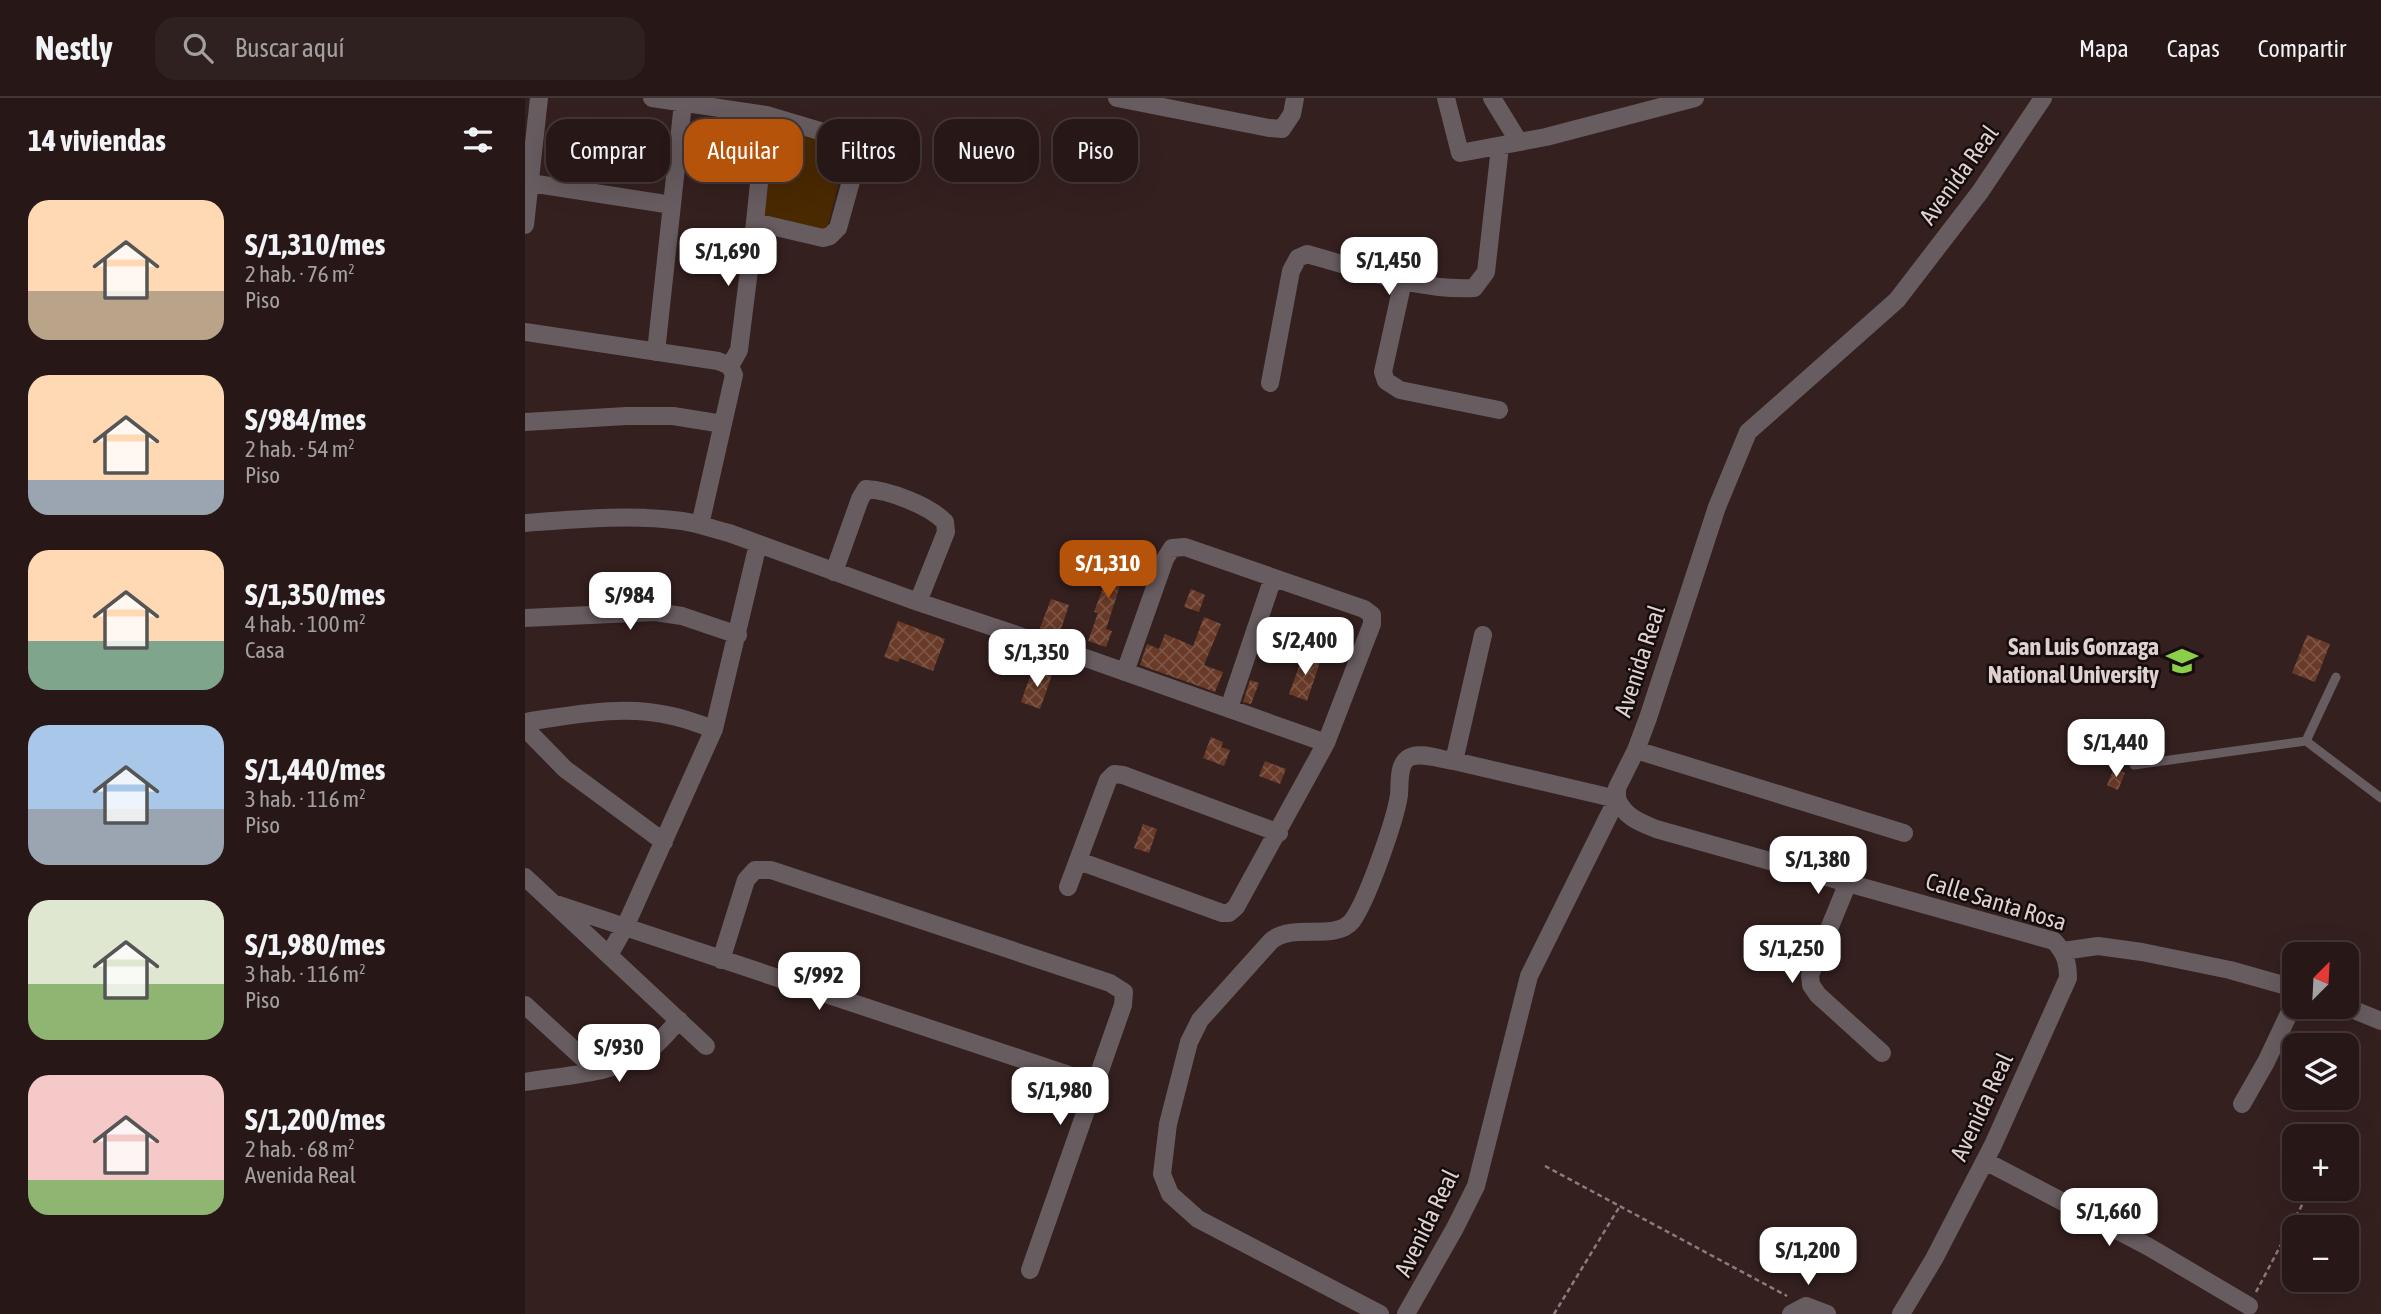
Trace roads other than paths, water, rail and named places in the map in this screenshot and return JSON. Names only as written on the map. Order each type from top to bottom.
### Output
[{"type":"street","points":[[525,225],[539,98]]},
{"type":"street","points":[[652,98],[766,115],[850,140],[858,146],[858,156],[838,228],[831,236],[823,238],[755,222]]},
{"type":"street","points":[[1117,98],[1180,104],[1269,128],[1282,129],[1292,114],[1295,98]]},
{"type":"street","points":[[1446,98],[1460,153],[1519,142],[1627,106],[1695,98]]},
{"type":"street","points":[[1492,98],[1519,142]]},
{"type":"street","name":"Avenida Real","points":[[1406,1314],[1476,1186],[1529,976],[1617,799],[1617,788],[1636,750],[1717,507],[1748,432],[1897,300],[1980,192],[2043,98]]},
{"type":"street","points":[[656,352],[683,103]]},
{"type":"street","points":[[730,366],[739,350],[766,115]]},
{"type":"street","points":[[1269,383],[1291,271],[1298,258],[1307,254],[1403,281],[1456,289],[1474,288],[1486,272],[1500,147]]},
{"type":"street","points":[[530,183],[672,205]]},
{"type":"street","points":[[1403,281],[1384,372],[1385,381],[1400,390],[1499,410]]},
{"type":"street","points":[[525,332],[718,361],[730,366],[734,374],[700,525]]},
{"type":"street","points":[[525,422],[661,416],[723,424]]},
{"type":"street","points":[[834,572],[860,499],[866,489],[877,490],[935,512],[945,522],[946,532],[918,602]]},
{"type":"street","points":[[525,523],[583,518],[649,518],[700,525],[1327,743]]},
{"type":"street","points":[[609,956],[625,927],[715,729],[758,544]]},
{"type":"street","points":[[1079,861],[1221,913],[1236,907],[1327,743],[1372,624],[1371,615],[1364,610],[1185,547],[1172,548],[1165,559],[1125,672]]},
{"type":"street","points":[[1229,708],[1273,578]]},
{"type":"street","points":[[525,618],[655,612],[682,616],[737,635]]},
{"type":"street","points":[[1454,761],[1483,635]]},
{"type":"street","points":[[525,722],[585,713],[636,710],[671,716],[715,729]]},
{"type":"street","points":[[525,728],[565,769],[664,842]]},
{"type":"street","points":[[1636,750],[1904,834]]},
{"type":"street","points":[[1377,1313],[1198,1219],[1170,1194],[1162,1174],[1168,1124],[1189,1042],[1201,1020],[1278,935],[1335,930],[1350,923],[1360,907],[1382,853],[1398,798],[1402,765],[1408,758],[1417,755],[1454,761],[1617,799]]},
{"type":"street","points":[[1068,887],[1108,780],[1114,774],[1279,833]]},
{"type":"street","name":"Calle Santa Rosa","points":[[1617,799],[1629,817],[1656,830],[2054,942],[2063,951],[2098,946],[2142,952],[2230,970],[2282,985]]},
{"type":"street","points":[[721,960],[746,880],[755,870],[771,870],[1110,983],[1125,992],[1096,1084],[1030,1269]]},
{"type":"street","points":[[525,877],[706,1046]]},
{"type":"street","points":[[1847,885],[1810,975],[1811,985],[1818,995],[1882,1053]]},
{"type":"street","points":[[553,903],[1096,1084]]},
{"type":"street","name":"Avenida Real","points":[[1901,1314],[1934,1259],[1985,1161],[2068,978],[2068,964],[2063,951]]},
{"type":"street","points":[[525,1005],[596,1070]]},
{"type":"street","points":[[2359,1012],[2381,1021]]},
{"type":"street","points":[[2242,1104],[2286,1019]]},
{"type":"street","points":[[525,1082],[629,1062],[650,1050],[679,1020]]},
{"type":"street","points":[[1985,1161],[2149,1247],[2249,1306]]},
{"type":"street","points":[[1798,1310],[1827,1314]]},
{"type":"lane","points":[[2306,741],[2336,677]]},
{"type":"lane","points":[[2134,765],[2306,741],[2381,798]]},
{"type":"place","name":"San Luis Gonzaga National University","points":[[2182,661]]}]
